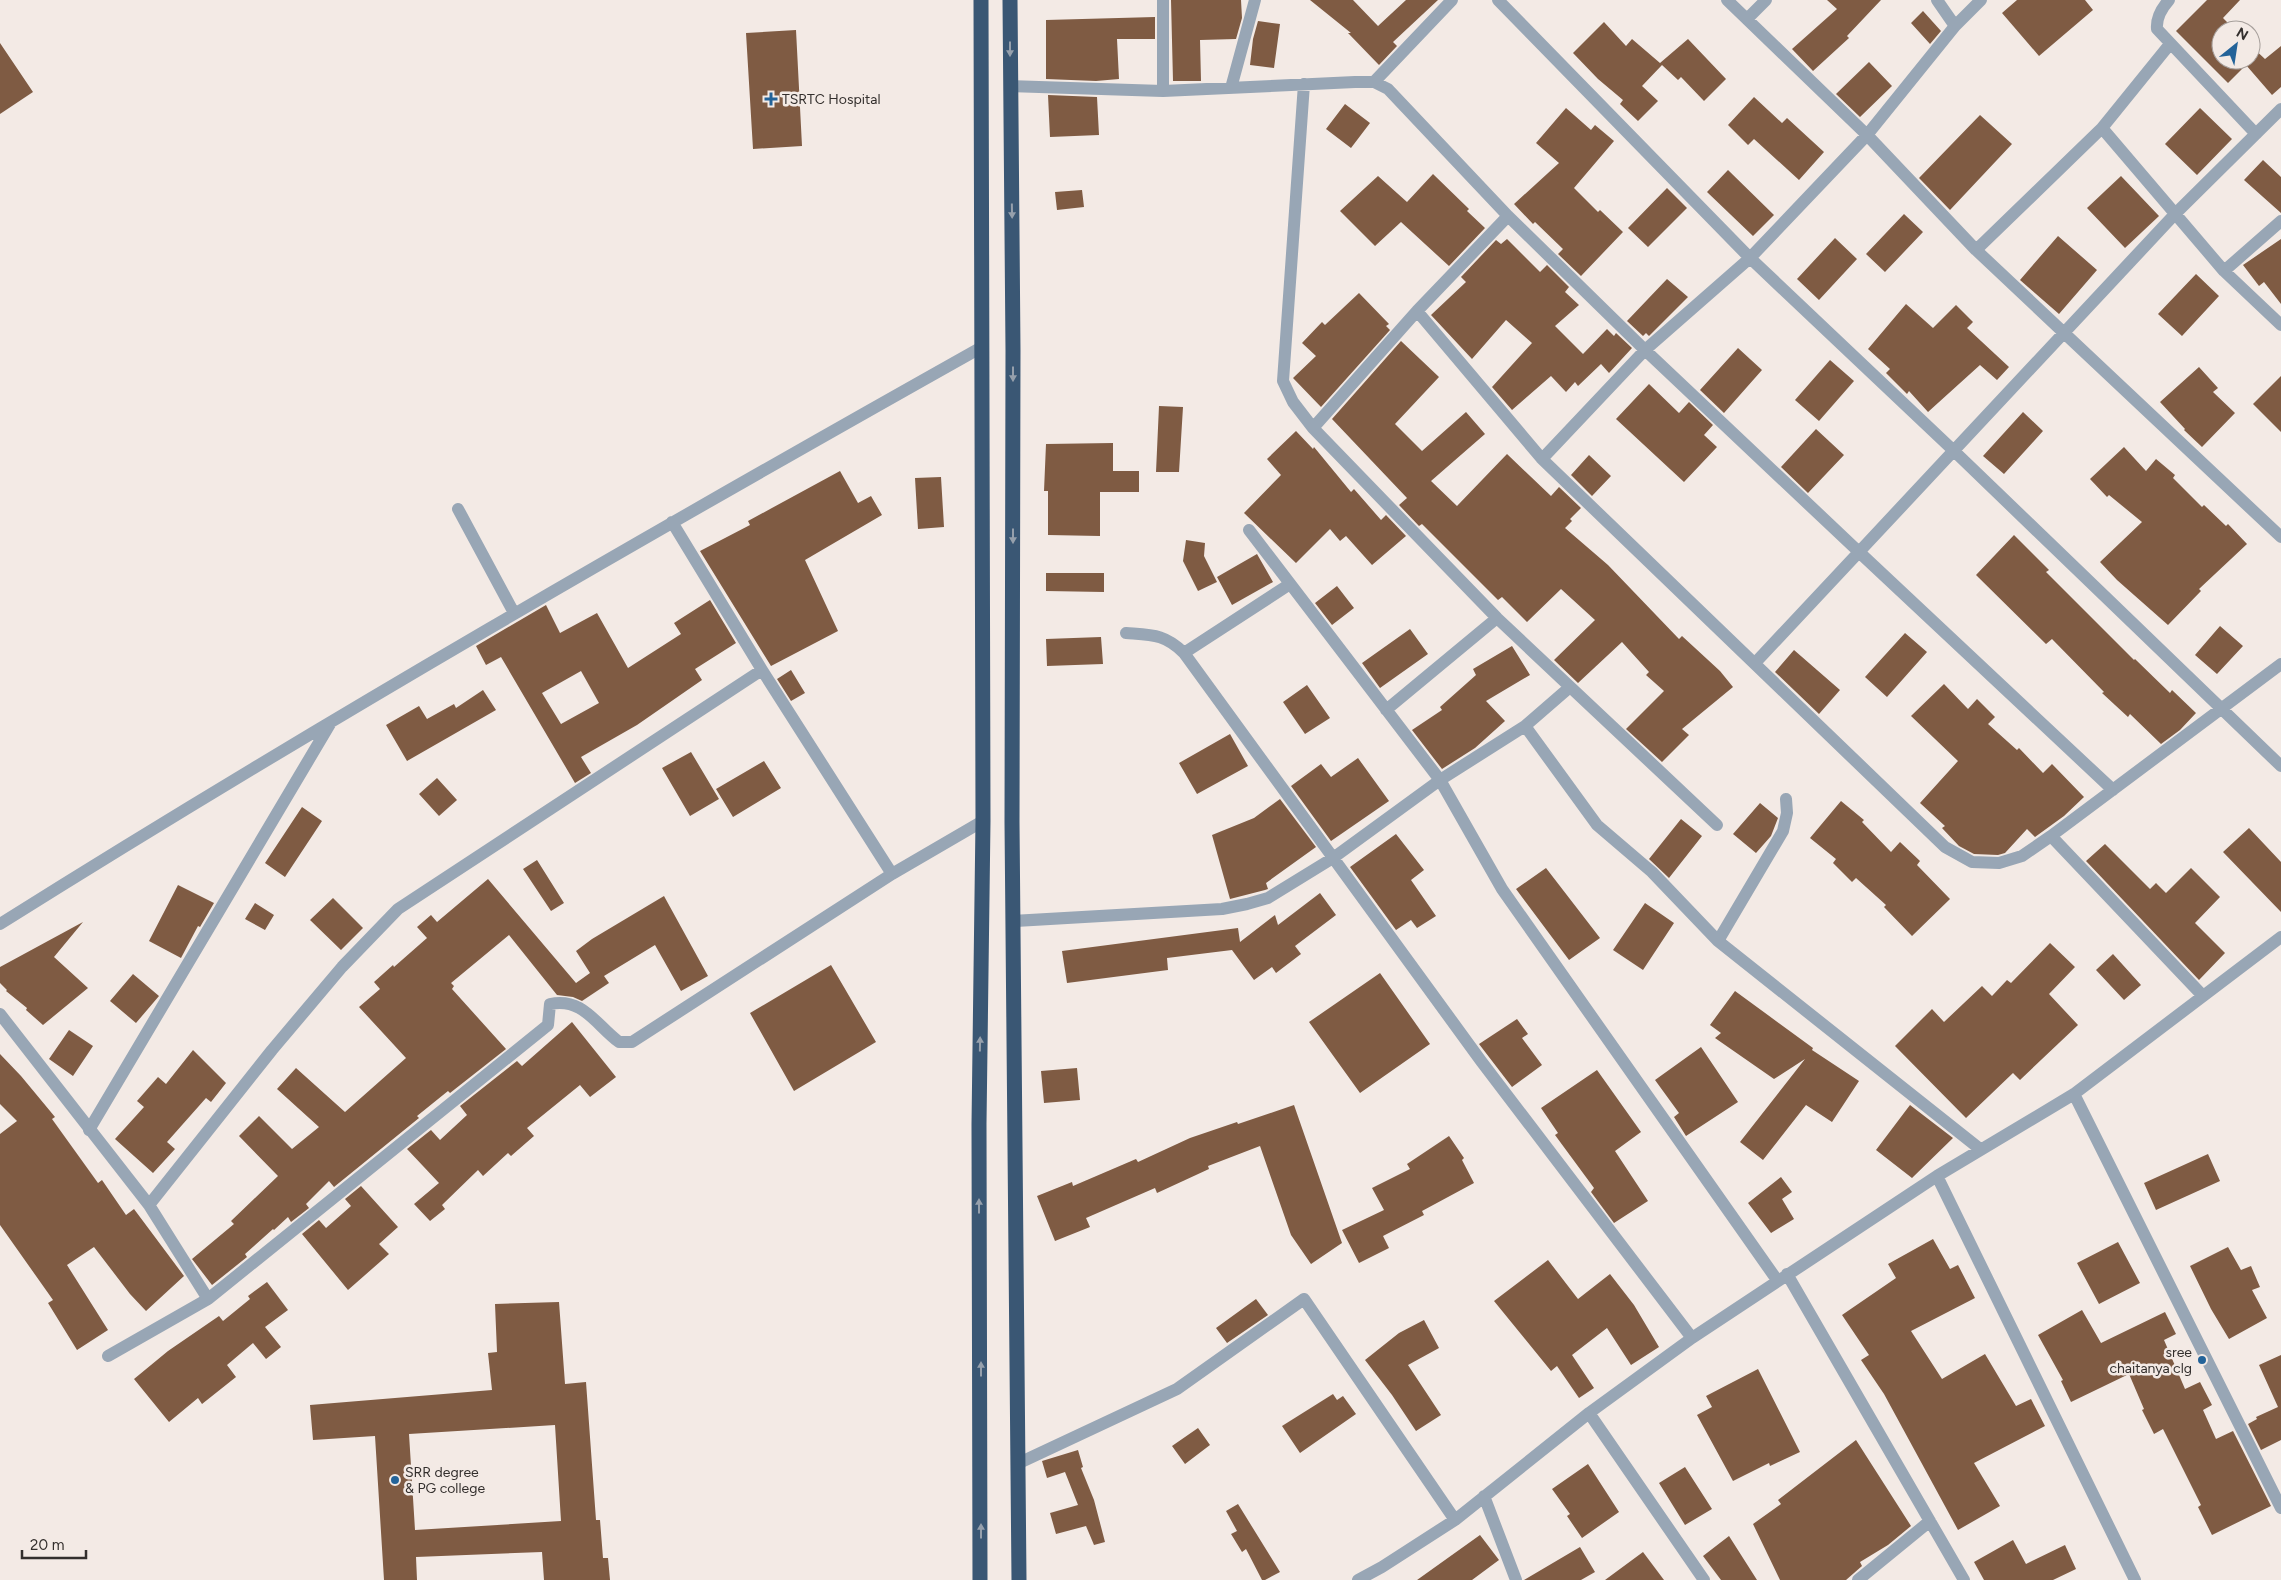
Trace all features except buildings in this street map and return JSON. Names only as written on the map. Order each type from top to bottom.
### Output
[{"type":"highway","points":[[980,1580],[978,1124],[983,821],[981,0]]},
{"type":"highway","points":[[1010,0],[1019,1580]]},
{"type":"street","points":[[1162,0],[1163,91]]},
{"type":"street","points":[[1231,88],[1254,0]]},
{"type":"street","points":[[1374,82],[1452,0]]},
{"type":"street","points":[[1498,0],[1750,258],[1954,450],[2281,766]]},
{"type":"street","points":[[1728,0],[1868,135],[1976,250],[2281,537]]},
{"type":"street","points":[[1747,19],[1766,0]]},
{"type":"street","points":[[1937,0],[1955,26]]},
{"type":"street","points":[[1542,459],[1645,350],[1750,258],[1868,135],[1955,26],[1981,0]]},
{"type":"street","points":[[2168,0],[2156,21],[2157,29],[2256,134]]},
{"type":"street","points":[[1976,250],[2102,128],[2170,44]]},
{"type":"street","points":[[1011,86],[1163,91],[1374,82],[1388,89],[1508,216],[1645,350],[2113,790]]},
{"type":"street","points":[[1304,84],[1283,381],[1293,402],[1313,428],[1497,618],[1717,825]]},
{"type":"street","points":[[1755,663],[2175,214],[2281,109]]},
{"type":"street","points":[[2102,128],[2224,271],[2281,325]]},
{"type":"street","points":[[1313,428],[1417,311],[1508,216]]},
{"type":"street","points":[[2224,271],[2281,221]]},
{"type":"street","points":[[1417,311],[1542,459],[1945,847],[1972,862],[2000,863],[2022,856],[2281,664]]},
{"type":"street","points":[[0,924],[514,613],[982,347]]},
{"type":"street","points":[[458,508],[514,613]]},
{"type":"street","points":[[672,522],[762,670],[892,874]]},
{"type":"street","points":[[1249,530],[1440,780],[1502,888],[1782,1277],[1964,1580]]},
{"type":"street","points":[[1184,653],[1290,584]]},
{"type":"street","points":[[1386,710],[1497,618]]},
{"type":"street","points":[[1126,633],[1160,636],[1174,643],[1184,653],[1481,1061],[1692,1338]]},
{"type":"street","points":[[149,1205],[278,1043],[342,967],[398,909],[762,670]]},
{"type":"street","points":[[1014,921],[1222,909],[1268,898],[1334,858],[1440,780],[1525,726],[1570,687]]},
{"type":"street","points":[[89,1130],[331,723]]},
{"type":"street","points":[[1525,726],[1597,825],[1652,872],[1718,941],[1980,1149]]},
{"type":"street","points":[[1718,941],[1783,831],[1787,813],[1786,799]]},
{"type":"street","points":[[108,1356],[208,1299],[548,1025],[550,1004],[563,1002],[575,1005],[596,1020],[619,1042],[632,1042],[892,874],[983,821]]},
{"type":"street","points":[[2051,836],[2203,996]]},
{"type":"street","points":[[1358,1580],[1382,1567],[1455,1520],[1589,1413],[1692,1338],[1937,1176],[2074,1094],[2281,938]]},
{"type":"street","points":[[0,1014],[149,1205],[208,1299]]},
{"type":"street","points":[[2074,1094],[2281,1508]]},
{"type":"street","points":[[1937,1176],[2135,1580]]},
{"type":"street","points":[[1019,1463],[1177,1389],[1304,1299],[1455,1520]]},
{"type":"street","points":[[1589,1413],[1704,1580]]},
{"type":"street","points":[[1484,1496],[1516,1580]]},
{"type":"street","points":[[1858,1580],[1930,1521]]},
{"type":"street","points":[[1382,1567],[1385,1580]]},
{"type":"place","name":"TSRTC Hospital","points":[[771,99]]},
{"type":"place","name":"sree chaitanya clg","points":[[2202,1360]]},
{"type":"place","name":"SRR degree & PG college","points":[[395,1480]]}]
